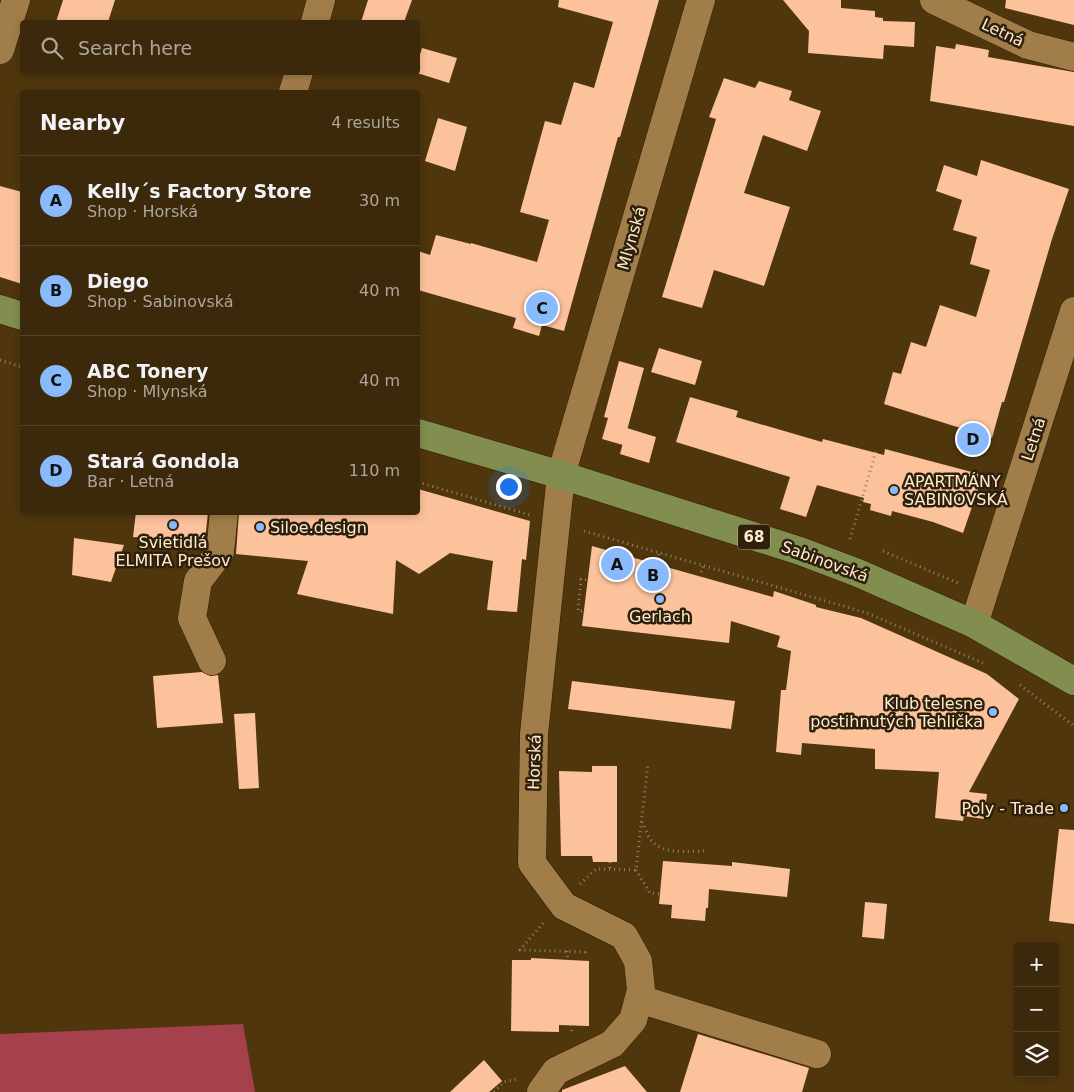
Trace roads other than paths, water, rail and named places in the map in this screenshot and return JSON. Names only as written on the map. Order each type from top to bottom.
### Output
[{"type":"main road","points":[[0,309],[20,315]]},
{"type":"main road","name":"Sabinovská","points":[[420,434],[561,475],[800,551],[890,586],[974,624],[1074,682]]},
{"type":"street","points":[[0,50],[16,0]]},
{"type":"street","points":[[315,20],[321,0]]},
{"type":"street","name":"Mlynská","points":[[561,475],[701,0]]},
{"type":"street","name":"Letná","points":[[934,0],[1028,45],[1074,56]]},
{"type":"street","points":[[294,90],[298,75]]},
{"type":"street","name":"Letná","points":[[974,624],[1074,311]]},
{"type":"street","name":"Horská","points":[[541,1092],[556,1071],[612,1044],[633,1020],[641,990],[638,961],[624,936],[564,906],[532,863],[534,734],[561,475]]},
{"type":"street","points":[[212,661],[192,618],[198,581],[220,552],[224,515]]},
{"type":"street","points":[[639,999],[817,1054]]},
{"type":"place","name":"ABC Tonery","points":[[542,308]]},
{"type":"place","name":"Stará Gondola","points":[[973,439]]},
{"type":"place","name":"APARTMÁNY SABINOVSKÁ","points":[[894,490]]},
{"type":"place","name":"Svietidlá ELMITA Prešov","points":[[173,525]]},
{"type":"place","name":"Siloe.design","points":[[260,527]]},
{"type":"place","name":"Kelly´s Factory Store","points":[[617,564]]},
{"type":"place","name":"Diego","points":[[653,575]]},
{"type":"place","name":"Gerlach","points":[[660,599]]},
{"type":"place","name":"Klub telesne postihnutých Tehlička","points":[[993,712]]},
{"type":"place","name":"Poly - Trade","points":[[1064,808]]}]
